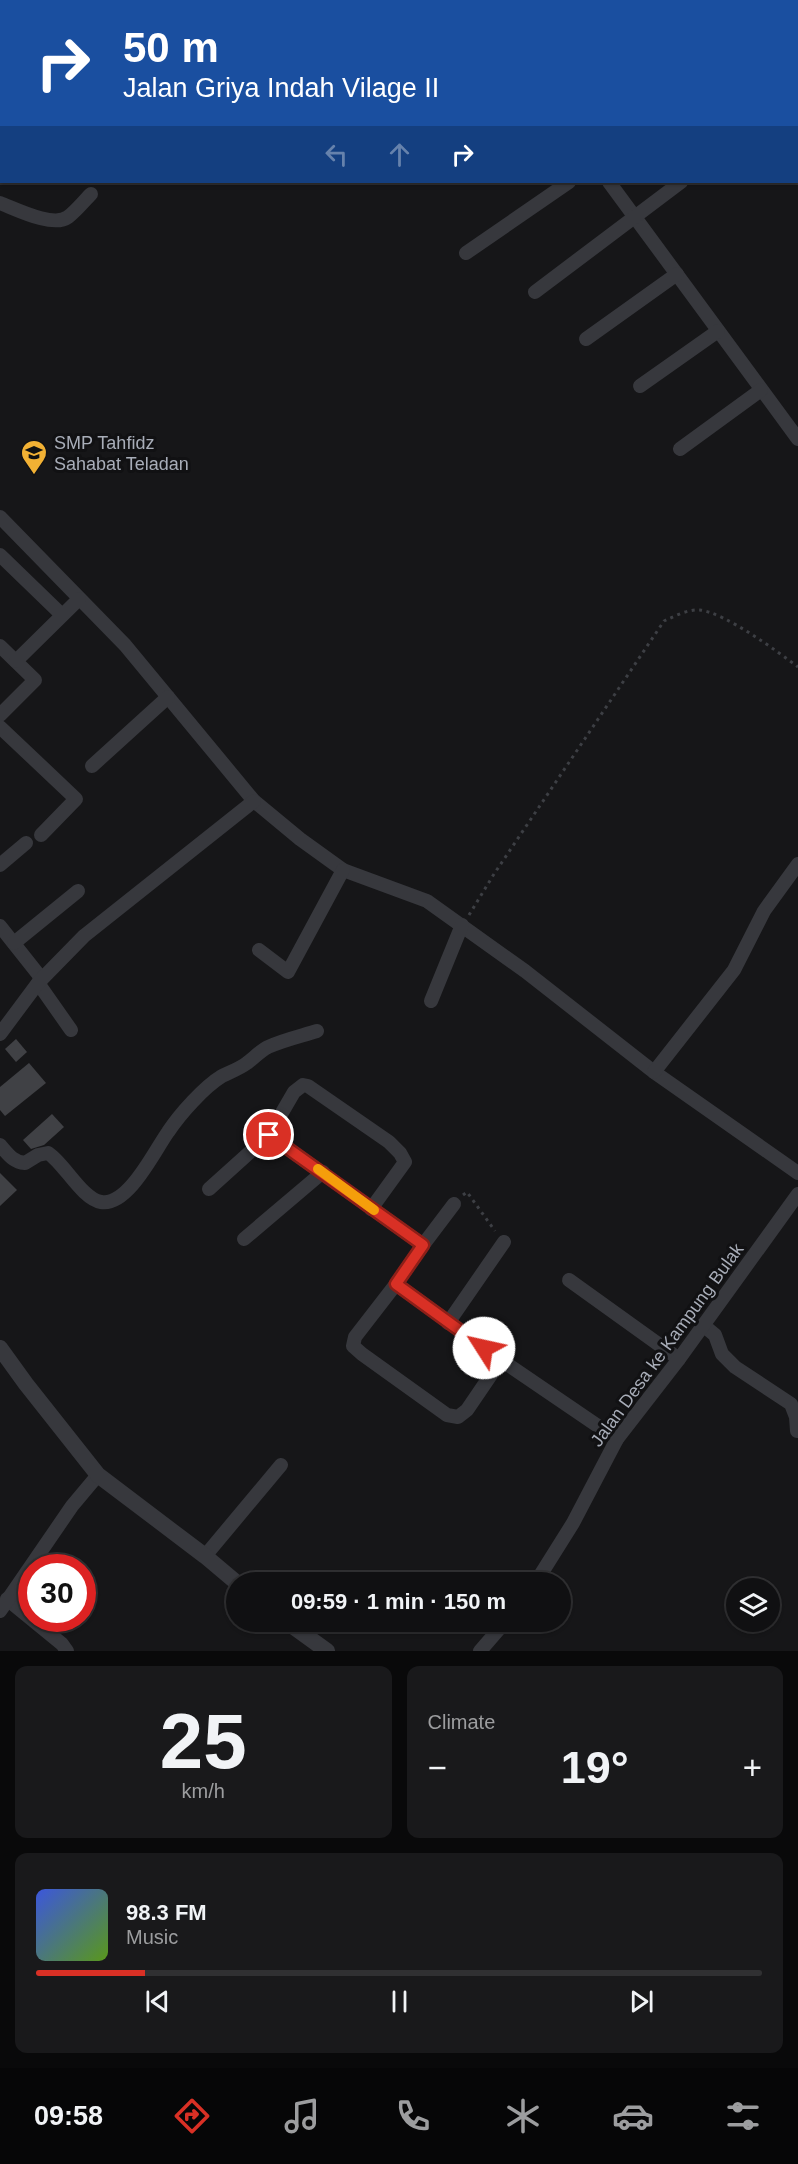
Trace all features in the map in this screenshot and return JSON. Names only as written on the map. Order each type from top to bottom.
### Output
[{"type":"street","points":[[466,253],[568,183]]},
{"type":"street","points":[[610,183],[798,439]]},
{"type":"street","points":[[535,292],[680,183]]},
{"type":"street","points":[[0,203],[45,220],[58,222],[67,218],[91,194]]},
{"type":"street","points":[[586,339],[677,274]]},
{"type":"street","points":[[640,386],[718,331]]},
{"type":"street","points":[[680,449],[761,390]]},
{"type":"street","points":[[0,517],[124,645],[254,801],[300,839],[343,870],[428,901],[654,1072],[798,1173]]},
{"type":"street","points":[[0,555],[62,615]]},
{"type":"street","points":[[16,661],[79,599]]},
{"type":"street","points":[[0,646],[35,680],[0,715]]},
{"type":"street","points":[[92,766],[168,697]]},
{"type":"street","points":[[0,727],[76,799],[41,835]]},
{"type":"street","points":[[0,1034],[40,981],[84,936],[254,801]]},
{"type":"street","points":[[0,865],[26,843]]},
{"type":"street","points":[[654,1072],[734,970],[764,911],[798,864]]},
{"type":"street","points":[[259,950],[288,972],[343,870]]},
{"type":"street","points":[[14,944],[78,891]]},
{"type":"street","points":[[431,1001],[462,925]]},
{"type":"street","points":[[0,926],[40,981],[71,1030]]},
{"type":"street","points":[[0,1145],[13,1160],[19,1162],[26,1163],[38,1155],[48,1154],[54,1157],[74,1181],[97,1201],[107,1203],[113,1201],[124,1193],[143,1172],[169,1131],[213,1083],[246,1064],[267,1047],[316,1031]]},
{"type":"street","points":[[209,1189],[269,1135],[294,1092],[303,1085],[308,1086],[389,1142],[405,1162],[371,1209]]},
{"type":"street","points":[[269,1135],[423,1245]]},
{"type":"street","points":[[244,1239],[323,1172]]},
{"type":"street","name":"Jalan Desa ke Kampung Bulak","points":[[542,1572],[573,1523],[617,1439],[679,1359],[798,1194]]},
{"type":"street","points":[[454,1203],[396,1284],[355,1336],[353,1346],[447,1415],[458,1417],[467,1410],[501,1360]]},
{"type":"street","points":[[448,1323],[504,1242]]},
{"type":"street","points":[[569,1280],[679,1359]]},
{"type":"street","points":[[396,1284],[448,1323],[617,1439]]},
{"type":"street","points":[[703,1325],[715,1335],[722,1354],[735,1367],[790,1404],[796,1417],[797,1431]]},
{"type":"street","points":[[0,1348],[98,1475],[226,1574]]},
{"type":"street","points":[[205,1556],[281,1465]]},
{"type":"street","points":[[67,1651],[62,1644],[4,1605],[72,1506],[98,1475]]},
{"type":"street","points":[[301,1632],[327,1651]]},
{"type":"street","points":[[480,1651],[496,1632]]},
{"type":"path","points":[[462,925],[664,621],[678,614],[697,610],[714,613],[772,648],[798,667]]},
{"type":"path","points":[[454,1203],[467,1192],[504,1242]]},
{"type":"building","points":[[16,1039],[27,1052],[16,1062],[5,1049]]},
{"type":"building","points":[[29,1063],[46,1083],[5,1116],[0,1110],[0,1087]]},
{"type":"building","points":[[52,1114],[64,1127],[44,1145],[31,1149],[23,1140]]},
{"type":"building","points":[[0,1173],[17,1190],[0,1206]]},
{"type":"slow traffic","points":[[318,1169],[374,1210]]},
{"type":"place","name":"SMP Tahfidz Sahabat Teladan","points":[[34,476]]},
{"type":"route","points":[[269,1135],[423,1245],[396,1284],[484,1348]]}]
